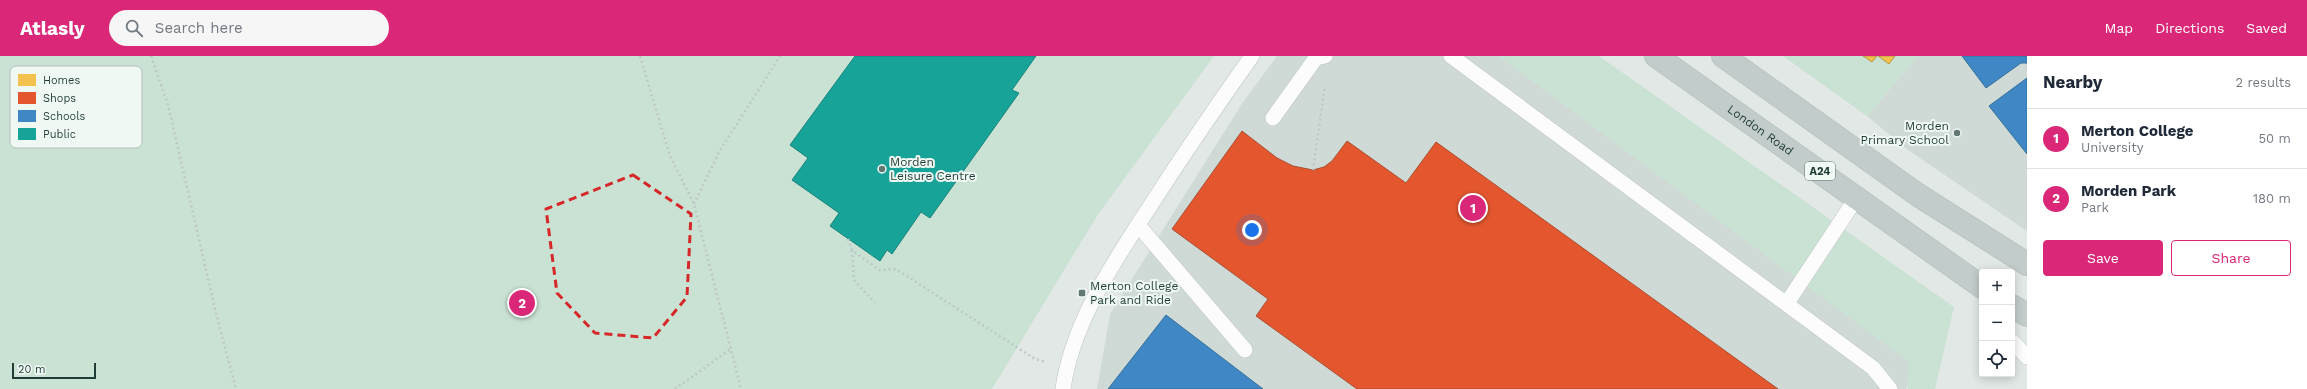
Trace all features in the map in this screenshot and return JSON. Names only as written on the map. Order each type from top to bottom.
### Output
[{"type":"highway","name":"London Road","points":[[1656,56],[1979,285]]},
{"type":"highway","points":[[1723,56],[1918,195],[2027,264]]},
{"type":"lane","points":[[1063,389],[1066,367],[1086,314],[1114,262],[1195,138],[1252,56]]},
{"type":"lane","points":[[1273,118],[1316,58],[1325,56]]},
{"type":"lane","points":[[1451,56],[1684,230],[1787,303],[1873,368],[1890,389]]},
{"type":"lane","points":[[1787,303],[1856,197]]},
{"type":"lane","points":[[1138,225],[1245,350]]},
{"type":"lane","points":[[2015,344],[2027,357]]},
{"type":"path","points":[[151,56],[168,105],[216,313],[236,389]]},
{"type":"path","points":[[640,56],[670,156],[694,204],[732,348],[741,389]]},
{"type":"path","points":[[694,204],[719,152],[780,56]]},
{"type":"path","points":[[1313,170],[1326,79]]},
{"type":"path","points":[[848,239],[852,250],[854,280],[874,304]]},
{"type":"path","points":[[852,250],[880,270],[896,269],[1035,359],[1066,367]]},
{"type":"path","points":[[675,389],[732,348]]},
{"type":"highlighted area","points":[[633,175],[691,214],[687,297],[653,338],[595,333],[557,293],[546,209]]},
{"type":"shaded area","points":[[1277,56],[1562,56],[1935,328],[1906,389],[1097,389],[1110,314],[1243,102]]},
{"type":"shaded area","name":"Morden Primary School","points":[[1918,56],[2027,56],[2027,231],[1908,150],[1867,116]]},
{"type":"green space","points":[[0,56],[1214,56],[1097,216],[992,389],[0,389]]},
{"type":"green space","points":[[1498,56],[1599,56],[1954,307],[1935,389],[1908,389],[1909,362]]},
{"type":"green space","points":[[1783,56],[1918,56],[1867,116]]},
{"type":"building: Homes","points":[[1863,56],[1877,56],[1872,62]]},
{"type":"building: Homes","points":[[1878,56],[1895,56],[1889,64]]},
{"type":"building: Shops","points":[[1242,131],[1277,158],[1293,166],[1313,170],[1324,167],[1332,161],[1347,141],[1406,183],[1436,142],[1778,389],[1357,389],[1256,316],[1268,299],[1172,229]]},
{"type":"building: Schools","points":[[1962,56],[2027,56],[2027,63],[2021,63],[1986,88]]},
{"type":"building: Schools","points":[[2027,78],[2027,154],[1989,106]]},
{"type":"building: Schools","points":[[1166,315],[1263,389],[1108,389]]},
{"type":"building: Public","name":"Morden Leisure Centre","points":[[855,56],[1036,56],[1012,90],[1019,93],[930,218],[921,212],[892,254],[887,250],[880,261],[830,226],[839,213],[792,180],[808,158],[790,145]]},
{"type":"place","name":"Morden Primary School","points":[[1957,133]]},
{"type":"place","name":"Morden Leisure Centre","points":[[882,169]]},
{"type":"place","name":"Merton College","points":[[1473,208]]},
{"type":"place","name":"Merton College Park and Ride","points":[[1082,293]]},
{"type":"place","name":"Morden Park","points":[[522,303]]}]
